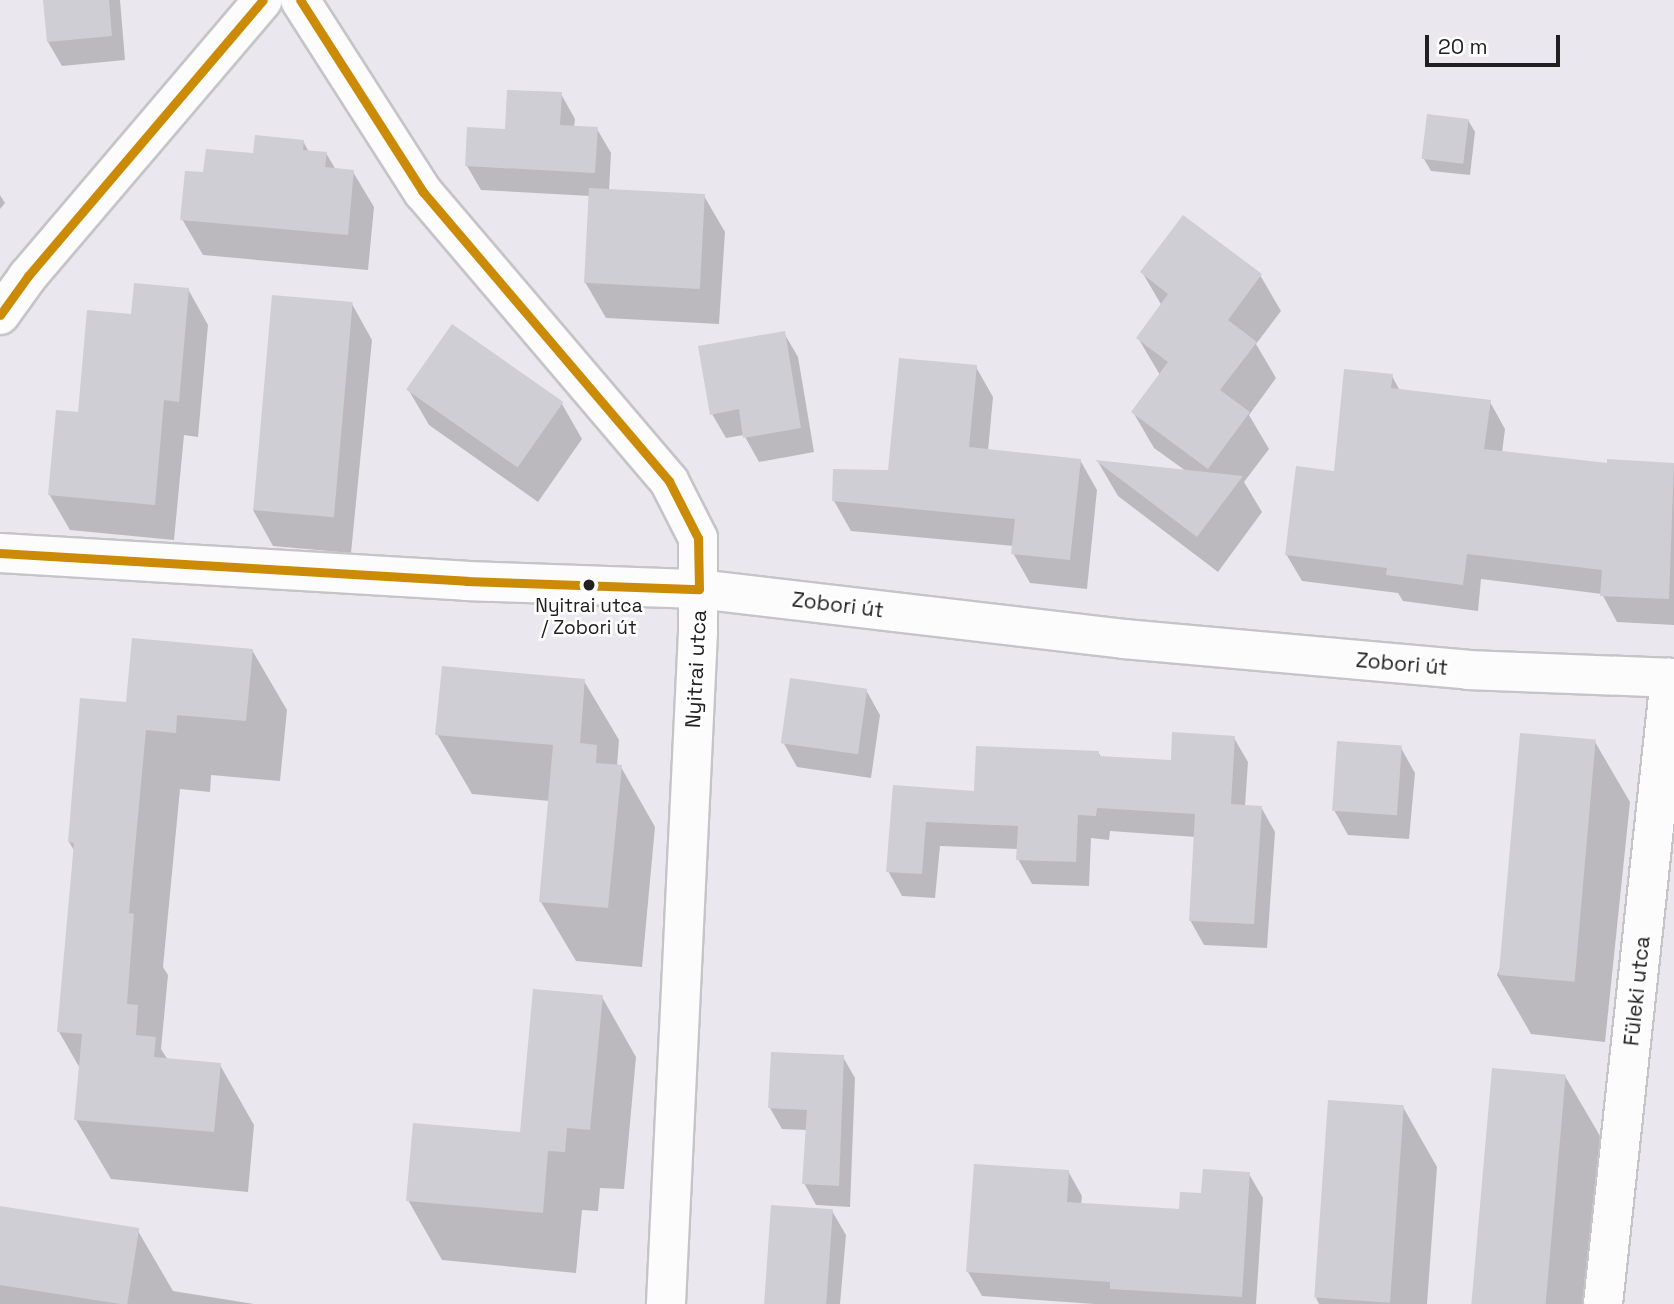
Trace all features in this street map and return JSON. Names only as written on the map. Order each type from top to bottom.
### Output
[{"type":"street","points":[[0,315],[37,266],[262,0]]},
{"type":"street","name":"Nyitrai utca","points":[[300,0],[423,192],[669,481],[698,538],[699,589],[666,1304]]},
{"type":"street","name":"Zobori út","points":[[0,558],[466,581],[699,589],[1124,639],[1468,670],[1672,678]]},
{"type":"street","name":"Füleki utca","points":[[1603,1304],[1672,678]]},
{"type":"building","points":[[43,0],[109,0],[112,36],[47,42]]},
{"type":"building","points":[[507,90],[562,92],[560,125],[598,127],[595,173],[465,166],[467,127],[505,129]]},
{"type":"building","points":[[1427,114],[1469,119],[1463,164],[1422,159]]},
{"type":"building","points":[[255,135],[304,140],[303,150],[327,152],[325,167],[354,170],[348,235],[180,220],[185,171],[203,172],[206,149],[253,153]]},
{"type":"building","points":[[589,188],[705,194],[700,289],[584,283]]},
{"type":"building","points":[[1183,215],[1262,274],[1228,320],[1257,342],[1220,390],[1250,412],[1208,469],[1131,412],[1168,362],[1136,338],[1168,294],[1140,272]]},
{"type":"building","points":[[134,283],[189,288],[179,402],[164,400],[155,505],[48,495],[56,410],[78,412],[87,310],[131,314]]},
{"type":"building","points":[[272,295],[353,302],[334,517],[253,510]]},
{"type":"building","points":[[452,324],[563,402],[518,468],[406,390]]},
{"type":"building","points":[[785,331],[801,428],[743,438],[739,409],[710,415],[698,346]]},
{"type":"building","points":[[899,358],[977,365],[969,447],[1081,459],[1070,560],[1011,554],[1015,519],[832,501],[833,469],[888,470]]},
{"type":"building","points":[[1344,369],[1393,374],[1391,388],[1491,400],[1484,449],[1607,463],[1607,459],[1674,463],[1669,599],[1600,596],[1602,570],[1467,554],[1463,585],[1386,575],[1387,568],[1285,555],[1296,466],[1334,471]]},
{"type":"building","points":[[1095,460],[1243,476],[1197,537]]},
{"type":"building","points":[[132,638],[253,649],[246,721],[177,715],[176,733],[146,730],[129,913],[134,914],[127,1004],[138,1005],[136,1035],[156,1037],[154,1057],[221,1063],[214,1132],[74,1120],[82,1034],[57,1032],[74,843],[68,842],[80,698],[126,702]]},
{"type":"building","points":[[442,666],[585,679],[580,743],[597,745],[596,763],[622,765],[608,908],[539,902],[553,745],[435,735]]},
{"type":"building","points":[[790,678],[867,689],[858,754],[781,743]]},
{"type":"building","points":[[1172,732],[1235,736],[1231,804],[1262,806],[1254,924],[1189,921],[1195,814],[1097,808],[1096,816],[1078,815],[1076,862],[1016,860],[1018,826],[926,822],[922,874],[886,872],[893,785],[974,791],[976,746],[1099,751],[1099,756],[1171,760]]},
{"type":"building","points":[[1520,733],[1596,740],[1575,982],[1499,975]]},
{"type":"building","points":[[1337,741],[1402,746],[1397,815],[1332,811]]},
{"type":"building","points":[[533,989],[603,995],[590,1130],[567,1128],[565,1152],[548,1151],[543,1213],[406,1201],[413,1123],[520,1132]]},
{"type":"building","points":[[771,1052],[844,1055],[839,1186],[802,1184],[807,1110],[768,1108]]},
{"type":"building","points":[[1492,1068],[1566,1074],[1546,1304],[1471,1304]]},
{"type":"building","points":[[1328,1100],[1404,1105],[1390,1303],[1314,1298]]},
{"type":"building","points":[[974,1164],[1069,1170],[1067,1202],[1179,1209],[1180,1192],[1201,1193],[1203,1169],[1250,1172],[1242,1297],[1110,1289],[1110,1282],[966,1272]]},
{"type":"building","points":[[771,1205],[833,1209],[826,1304],[764,1304]]},
{"type":"building","points":[[0,1206],[139,1228],[127,1304],[0,1285]]},
{"type":"transit line","points":[[0,315],[28,276],[263,0]]},
{"type":"transit line","points":[[0,553],[466,581],[699,589],[698,538],[669,481],[423,192],[300,0]]},
{"type":"place","name":"Nyitrai utca / Zobori út","points":[[589,585]]}]
